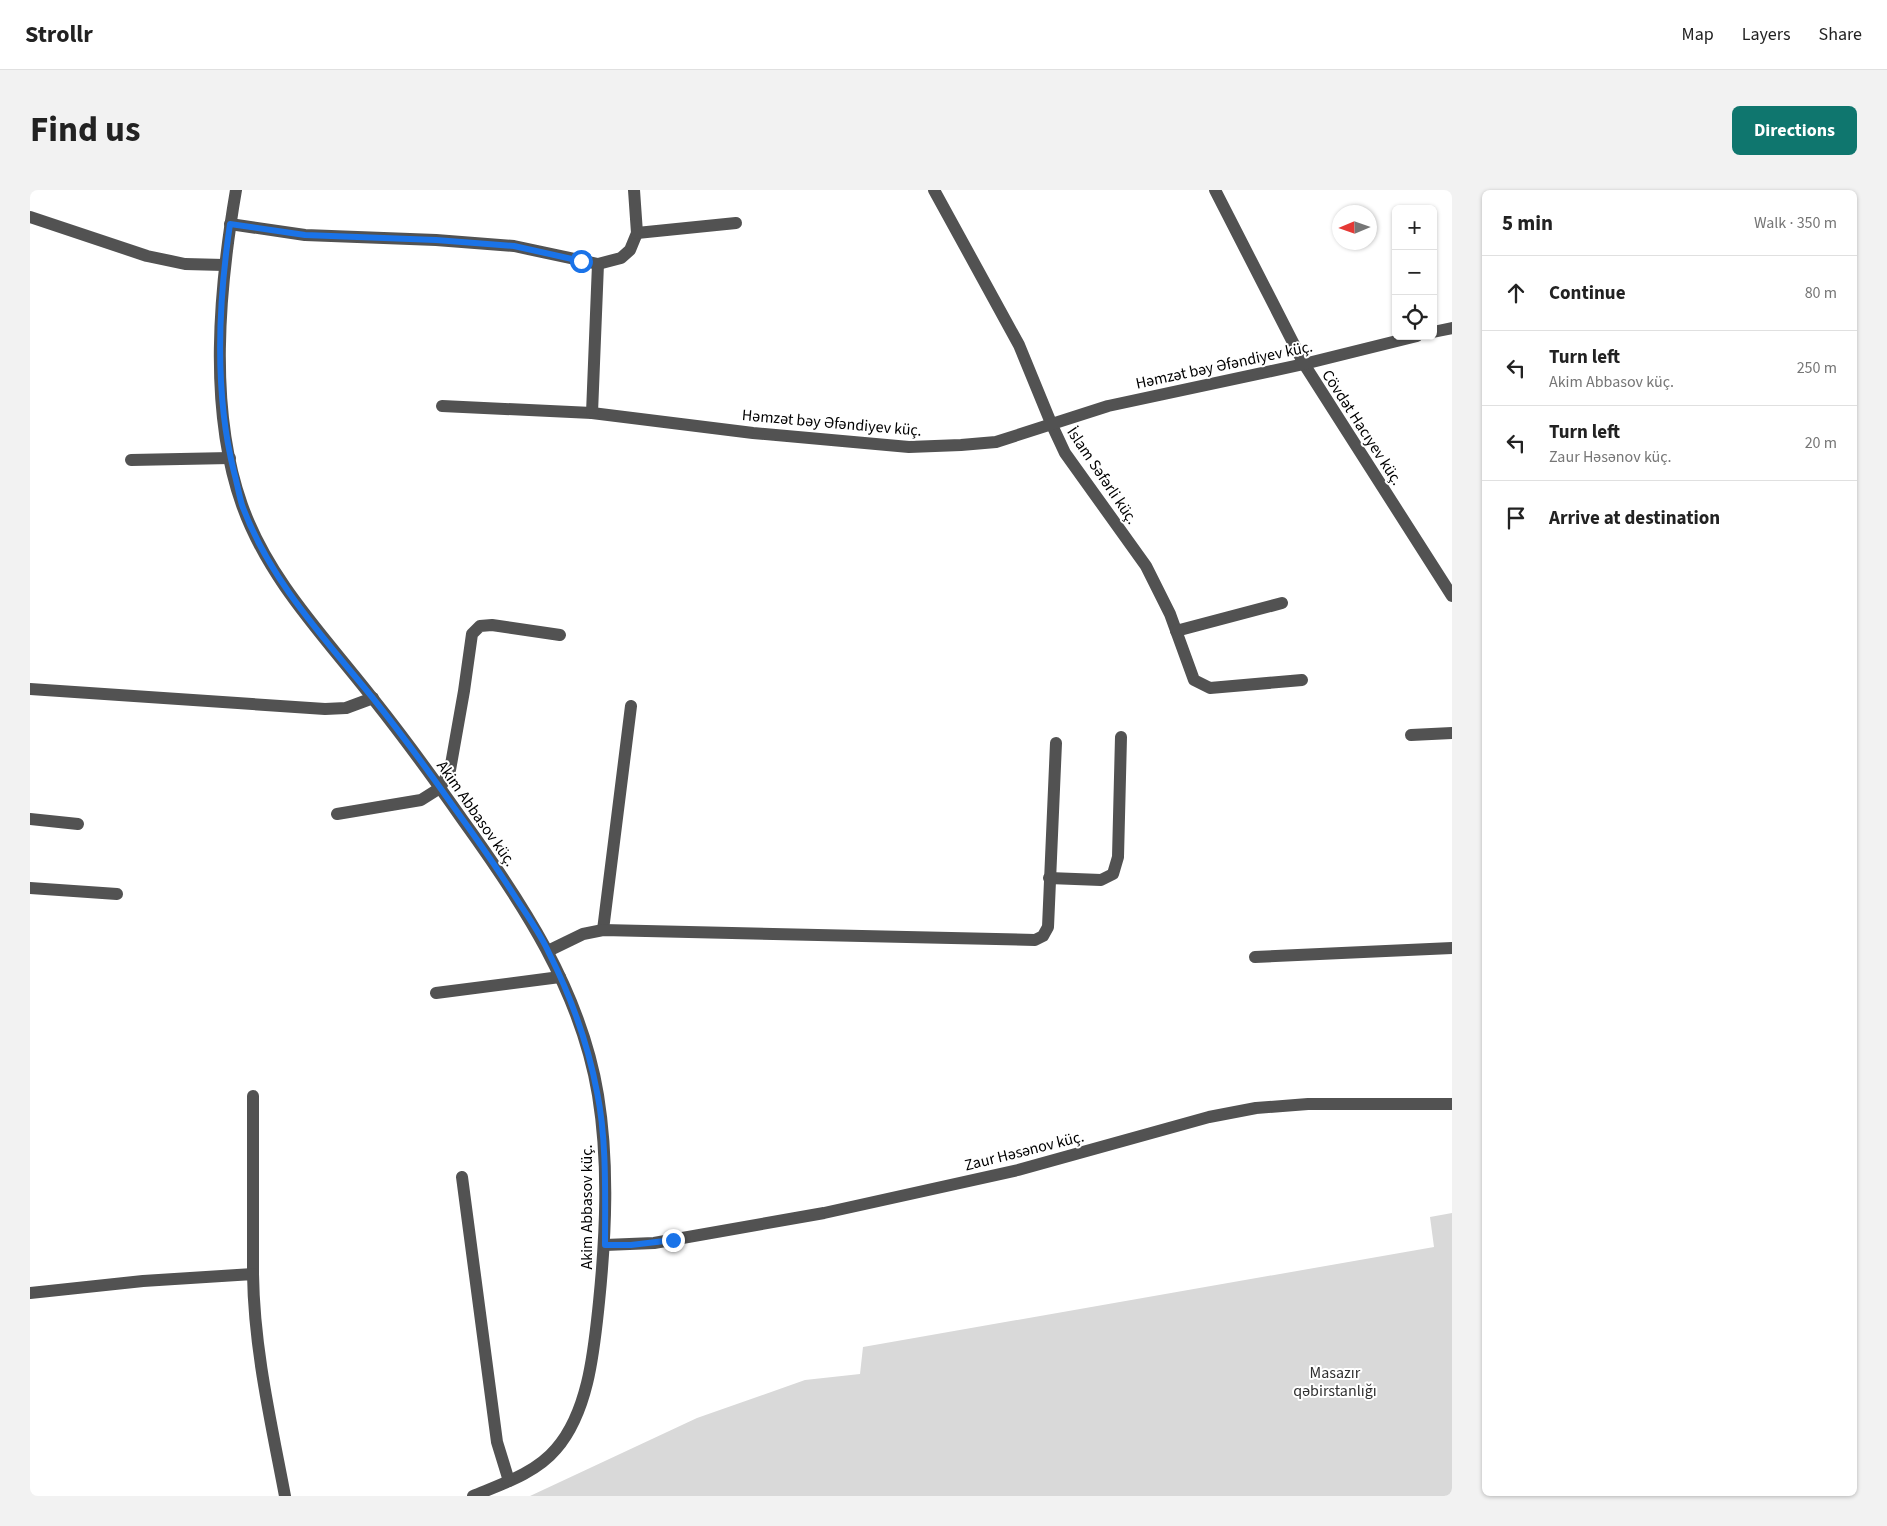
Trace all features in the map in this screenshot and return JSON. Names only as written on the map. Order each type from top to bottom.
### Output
[{"type":"street","name":"Akim Abbasov küç.","points":[[236,190],[224,265],[220,328],[221,385],[230,458],[242,504],[254,531],[291,598],[373,698],[440,788],[487,853],[548,951],[572,1005],[598,1094],[604,1158],[605,1245],[590,1370],[581,1402],[570,1429],[555,1451],[534,1468],[474,1496]]},
{"type":"street","points":[[230,224],[305,235],[436,240],[514,246],[598,264],[621,258],[630,250],[637,233],[634,190]]},
{"type":"street","name":"İslam Səfərli küç.","points":[[934,190],[1019,345],[1050,423],[1065,452],[1146,566],[1170,614],[1194,680],[1210,688],[1302,680]]},
{"type":"street","name":"Cövdət Hacıyev küç.","points":[[1215,190],[1304,364],[1452,596]]},
{"type":"street","points":[[30,217],[146,256],[185,264],[224,265]]},
{"type":"street","points":[[637,233],[736,223]]},
{"type":"street","points":[[592,413],[598,264]]},
{"type":"street","points":[[1437,331],[1452,328]]},
{"type":"street","name":"Həmzət bəy Əfəndiyev küç.","points":[[442,406],[592,413],[754,433],[908,447],[996,442],[1028,433],[1050,423],[1108,406],[1304,364],[1401,340]]},
{"type":"street","points":[[132,460],[230,458]]},
{"type":"street","points":[[1176,631],[1282,603]]},
{"type":"street","points":[[337,814],[421,800],[440,788],[450,770],[472,634],[480,626],[492,625],[560,635]]},
{"type":"street","points":[[30,689],[325,709],[346,708],[373,698]]},
{"type":"street","points":[[603,930],[632,706]]},
{"type":"street","points":[[1412,735],[1452,732]]},
{"type":"street","points":[[1049,878],[1101,880],[1113,874],[1118,857],[1121,737]]},
{"type":"street","points":[[548,951],[583,934],[603,930],[1035,940],[1043,936],[1048,926],[1056,744]]},
{"type":"street","points":[[30,820],[78,824]]},
{"type":"street","points":[[30,888],[117,894]]},
{"type":"street","points":[[1255,956],[1452,948]]},
{"type":"street","points":[[436,993],[560,977]]},
{"type":"street","points":[[253,1096],[253,1309],[258,1354],[284,1496]]},
{"type":"street","name":"Zaur Həsənov küç.","points":[[605,1245],[654,1243],[824,1213],[1018,1170],[1209,1117],[1256,1108],[1308,1104],[1452,1104]]},
{"type":"street","points":[[462,1178],[497,1442],[509,1481]]},
{"type":"street","points":[[30,1293],[252,1274]]},
{"type":"green space","name":"Masazır qəbirstanlığı","points":[[1452,1213],[1452,1496],[530,1496],[697,1418],[805,1380],[860,1374],[863,1347],[1434,1247],[1430,1217]]},
{"type":"route","points":[[581,261],[514,246],[436,240],[305,235],[230,224],[224,265],[220,328],[221,385],[230,458],[242,504],[267,557],[291,598],[373,698],[487,853],[528,916],[548,951],[572,1005],[598,1094],[605,1180],[605,1245],[631,1245],[673,1240]]}]
